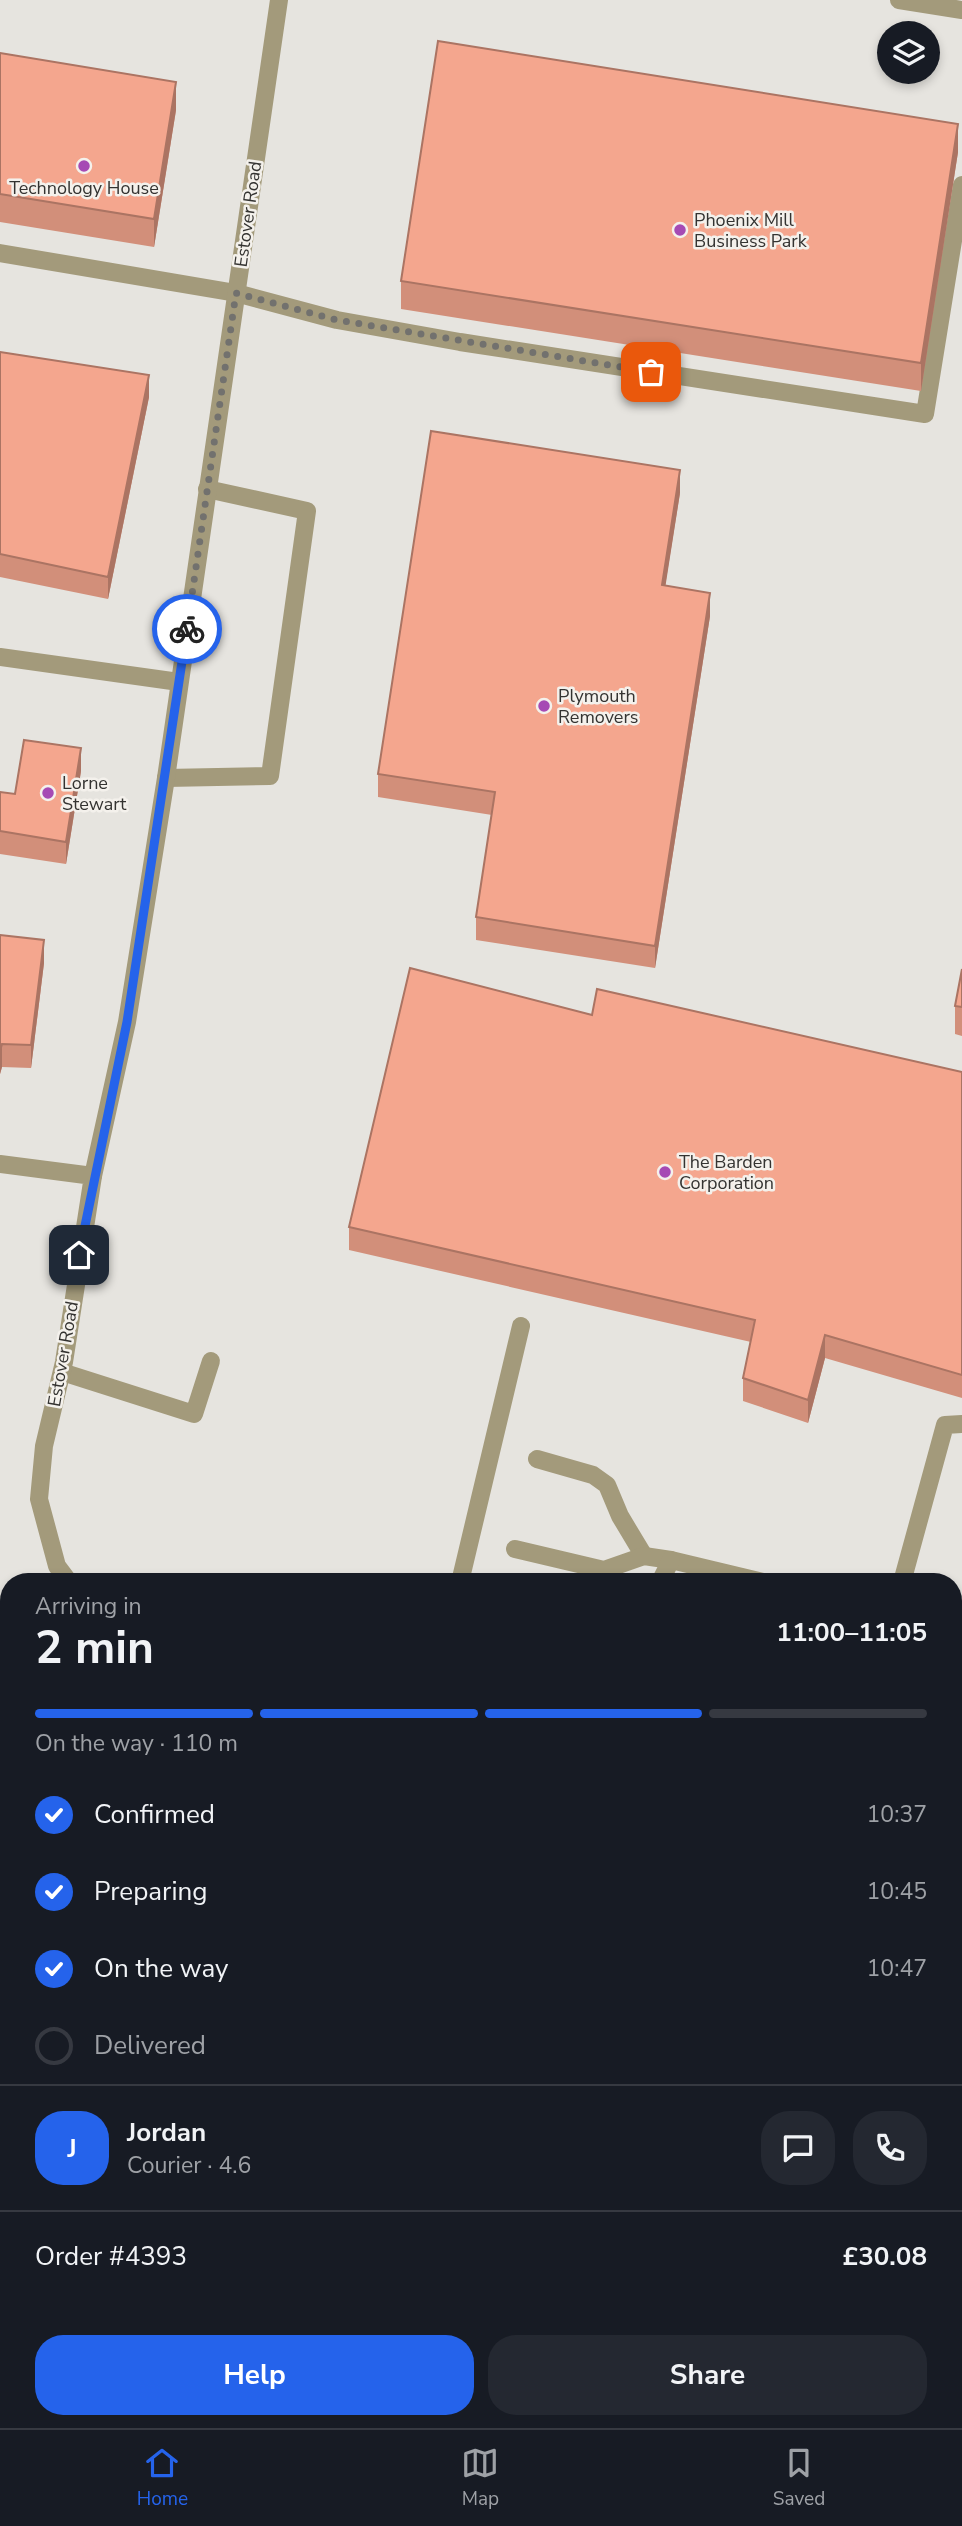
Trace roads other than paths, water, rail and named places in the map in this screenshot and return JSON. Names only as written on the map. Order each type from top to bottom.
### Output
[{"type":"street","name":"Estover Road","points":[[62,1573],[57,1566],[39,1499],[44,1446],[62,1372],[93,1176],[127,1022],[166,778],[279,0]]},
{"type":"street","points":[[898,0],[962,10]]},
{"type":"street","points":[[0,253],[236,293],[337,320],[460,342],[925,414],[962,185]]},
{"type":"street","points":[[166,778],[270,776],[307,511],[207,489]]},
{"type":"street","points":[[0,657],[179,682]]},
{"type":"street","points":[[0,1164],[93,1176]]},
{"type":"street","points":[[462,1573],[521,1326]]},
{"type":"street","points":[[62,1372],[194,1414],[211,1361]]},
{"type":"street","points":[[904,1573],[945,1425],[962,1424]]},
{"type":"street","points":[[537,1459],[593,1475],[607,1485],[620,1516],[644,1556]]},
{"type":"street","points":[[515,1549],[604,1570],[644,1556],[725,1573]]},
{"type":"street","points":[[664,1573],[671,1560]]},
{"type":"place","name":"Technology House","points":[[84,166]]},
{"type":"place","name":"Phoenix Mill Business Park","points":[[680,230]]},
{"type":"place","name":"Plymouth Removers","points":[[544,706]]},
{"type":"place","name":"Lorne Stewart","points":[[48,793]]},
{"type":"place","name":"The Barden Corporation","points":[[665,1172]]}]
